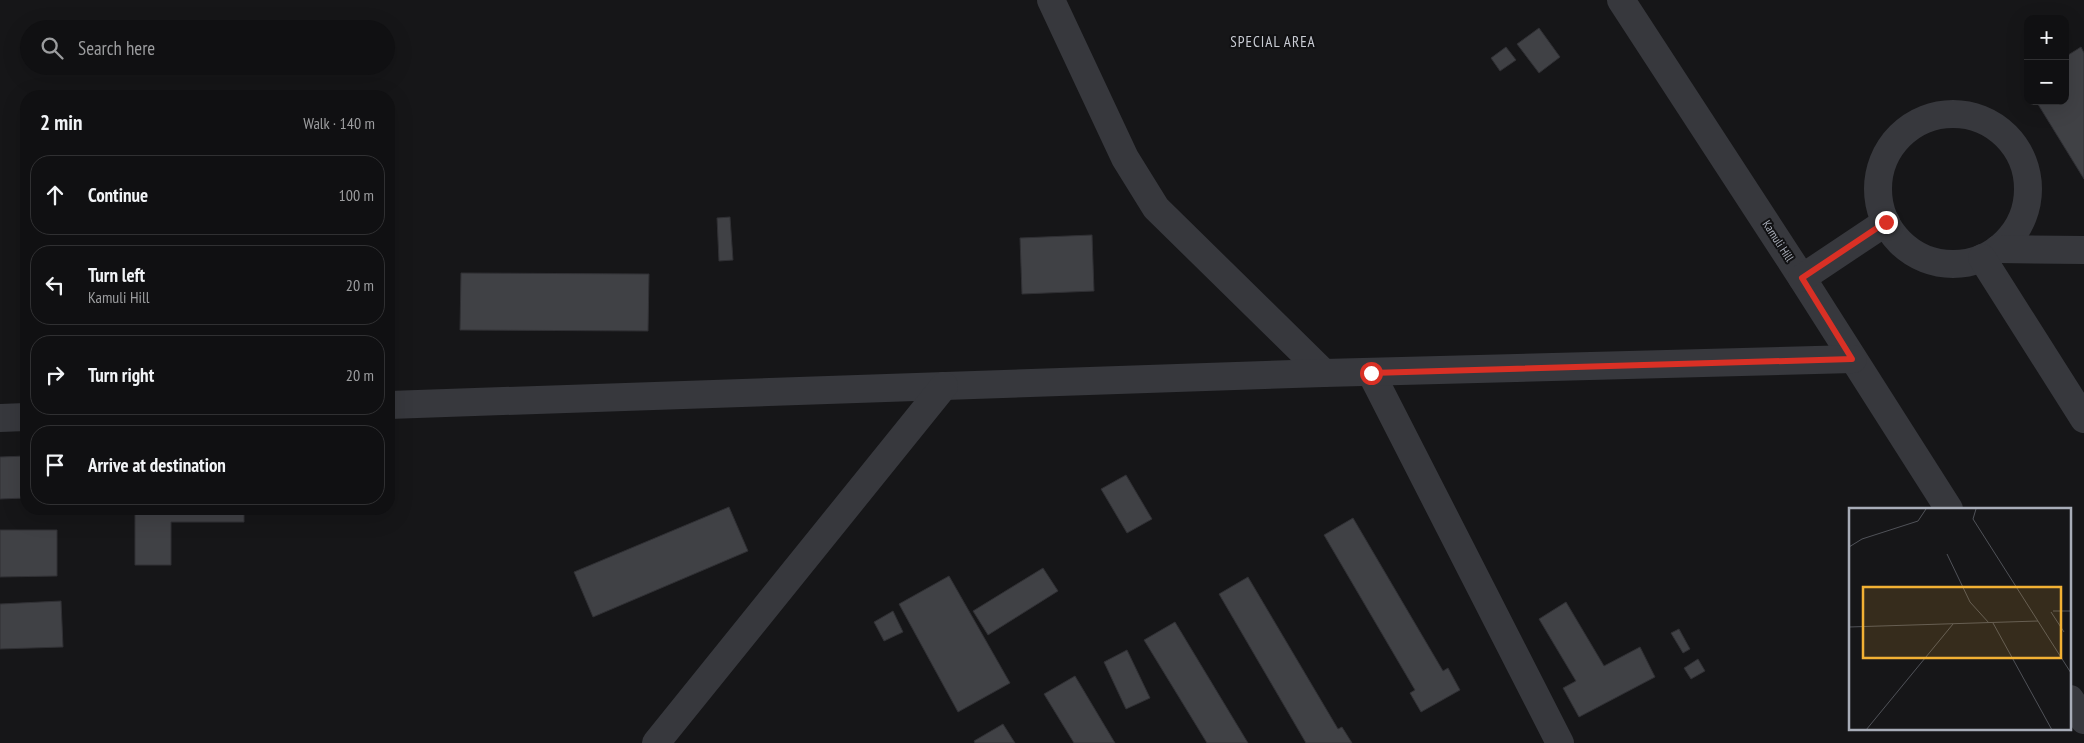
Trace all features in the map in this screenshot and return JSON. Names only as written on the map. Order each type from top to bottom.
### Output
[{"type":"street","points":[[1051,0],[1125,158],[1156,208],[1324,373]]},
{"type":"street","name":"Kamuli Hill","points":[[1621,0],[1802,278],[1948,508]]},
{"type":"street","points":[[1990,254],[2012,236],[2022,220],[2027,202],[2028,183],[2024,164],[2017,149],[2006,136],[1992,125],[1976,118],[1959,114],[1925,119],[1910,127],[1896,139],[1886,154],[1880,170],[1878,188],[1879,205],[1886,222],[1895,237],[1909,250],[1926,259],[1944,263],[1963,263],[1990,254],[2084,250]]},
{"type":"street","points":[[1802,278],[1886,222]]},
{"type":"street","points":[[1990,254],[2084,418]]},
{"type":"street","points":[[395,405],[1324,373],[1852,359]]},
{"type":"street","points":[[1371,373],[1560,743]]},
{"type":"street","points":[[656,743],[944,386]]},
{"type":"street","points":[[0,418],[20,417]]},
{"type":"street","points":[[2072,702],[2084,720]]},
{"type":"building","points":[[1539,28],[1560,57],[1539,73],[1517,44]]},
{"type":"building","points":[[1506,47],[1516,60],[1500,71],[1491,58]]},
{"type":"building","points":[[2081,47],[2084,53],[2084,179],[2038,105],[2069,105],[2069,54]]},
{"type":"building","points":[[730,217],[733,260],[719,261],[717,218]]},
{"type":"building","points":[[1092,235],[1094,291],[1022,294],[1020,238]]},
{"type":"building","points":[[461,273],[649,274],[648,331],[460,330]]},
{"type":"building","points":[[20,456],[20,498],[0,499],[0,457]]},
{"type":"building","points":[[1126,475],[1152,519],[1127,533],[1101,489]]},
{"type":"building","points":[[729,507],[748,551],[593,617],[574,572]]},
{"type":"building","points":[[135,515],[244,515],[244,522],[171,522],[171,565],[135,565]]},
{"type":"building","points":[[1353,518],[1443,671],[1448,668],[1460,690],[1421,712],[1410,693],[1415,690],[1324,535]]},
{"type":"building","points":[[0,530],[57,530],[57,576],[0,577]]},
{"type":"building","points":[[1043,568],[1058,591],[988,635],[973,611]]},
{"type":"building","points":[[949,576],[1010,683],[958,712],[899,604]]},
{"type":"building","points":[[1248,577],[1338,729],[1342,727],[1352,743],[1306,743],[1219,594]]},
{"type":"building","points":[[61,601],[63,647],[0,649],[0,604]]},
{"type":"building","points":[[1566,602],[1604,666],[1640,647],[1655,677],[1579,717],[1563,688],[1576,681],[1539,619]]},
{"type":"building","points":[[893,611],[903,632],[884,641],[874,622]]},
{"type":"building","points":[[1175,622],[1248,743],[1207,743],[1144,640]]},
{"type":"building","points":[[1679,629],[1690,649],[1683,653],[1671,633]]},
{"type":"building","points":[[1127,650],[1150,698],[1126,709],[1104,662]]},
{"type":"building","points":[[1698,659],[1705,671],[1691,679],[1684,668]]},
{"type":"building","points":[[1075,676],[1115,743],[1074,743],[1044,694]]},
{"type":"building","points":[[1003,724],[1015,743],[975,743],[974,741]]},
{"type":"district","name":"SPECIAL AREA","points":[[1273,42]]},
{"type":"route","points":[[1371,373],[1852,359],[1802,278],[1886,222]]}]
